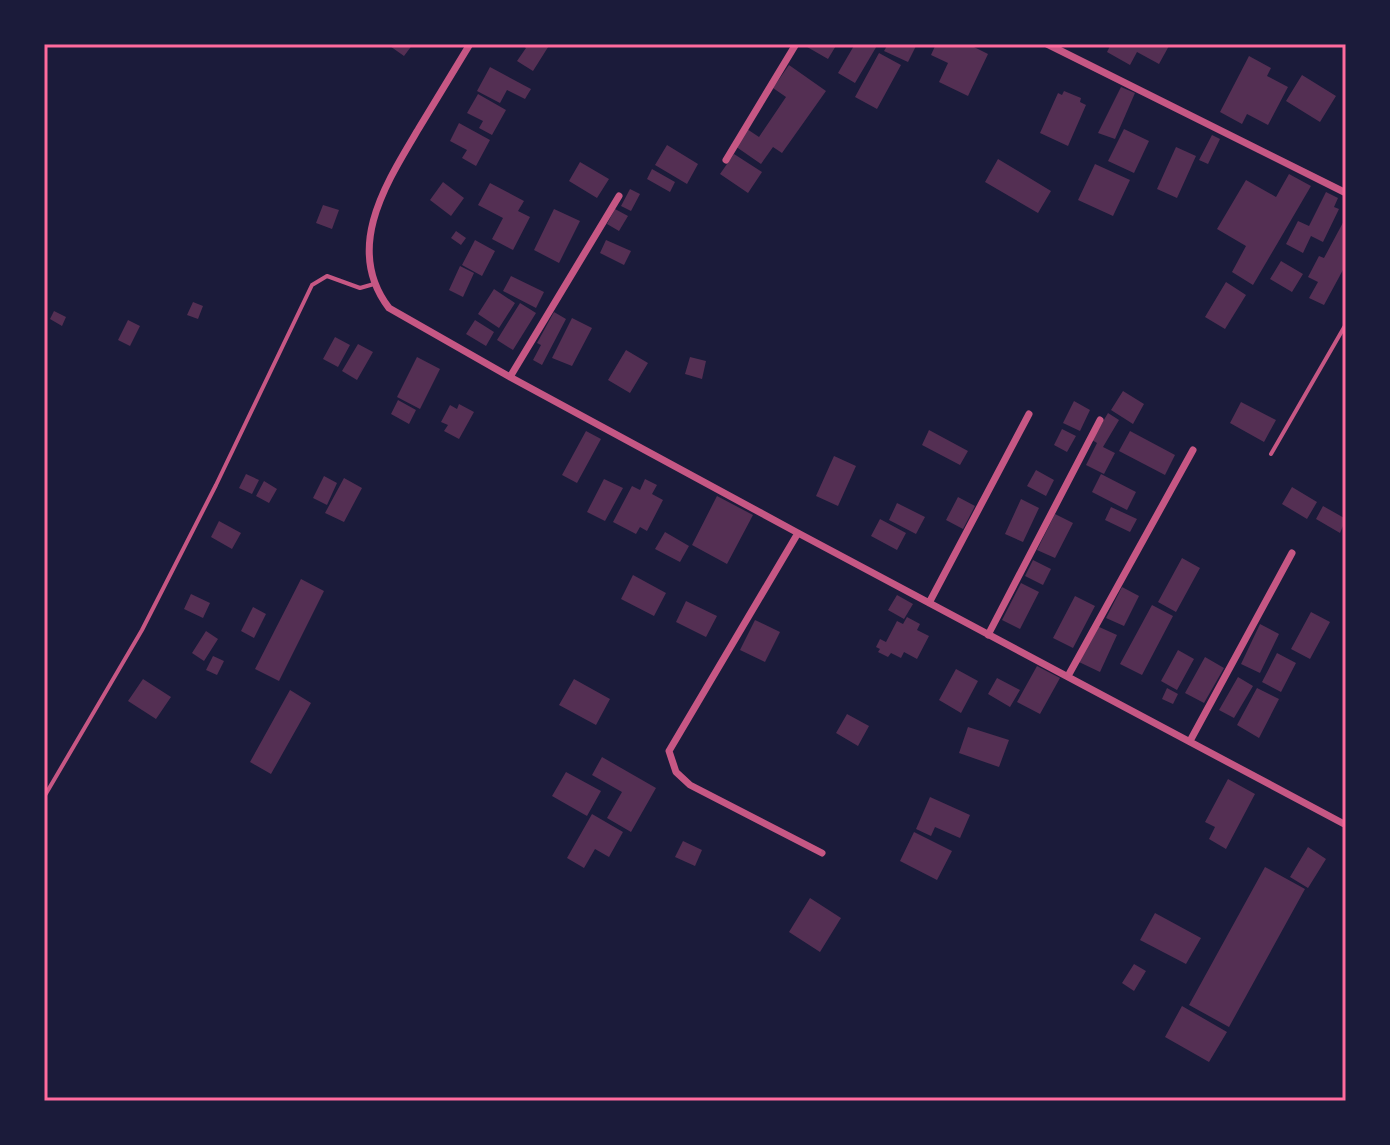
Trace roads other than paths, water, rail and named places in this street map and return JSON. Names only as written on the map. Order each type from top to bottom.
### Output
[{"type":"street","points":[[470,44],[386,181],[376,207],[368,251],[374,284],[380,296],[398,315],[798,533],[1346,825]]},
{"type":"street","points":[[726,160],[796,44]]},
{"type":"street","points":[[1047,44],[1060,47],[1346,193]]},
{"type":"street","points":[[510,377],[619,196]]},
{"type":"street","points":[[929,603],[1029,414]]},
{"type":"street","points":[[988,635],[1100,420]]},
{"type":"street","points":[[1068,676],[1193,450]]},
{"type":"street","points":[[798,533],[669,751],[676,772],[690,785],[822,853]]},
{"type":"street","points":[[1190,741],[1292,553]]},
{"type":"lane","points":[[44,797],[142,630],[312,285],[327,276],[354,287],[366,288],[374,284]]},
{"type":"lane","points":[[1271,454],[1346,324]]}]
